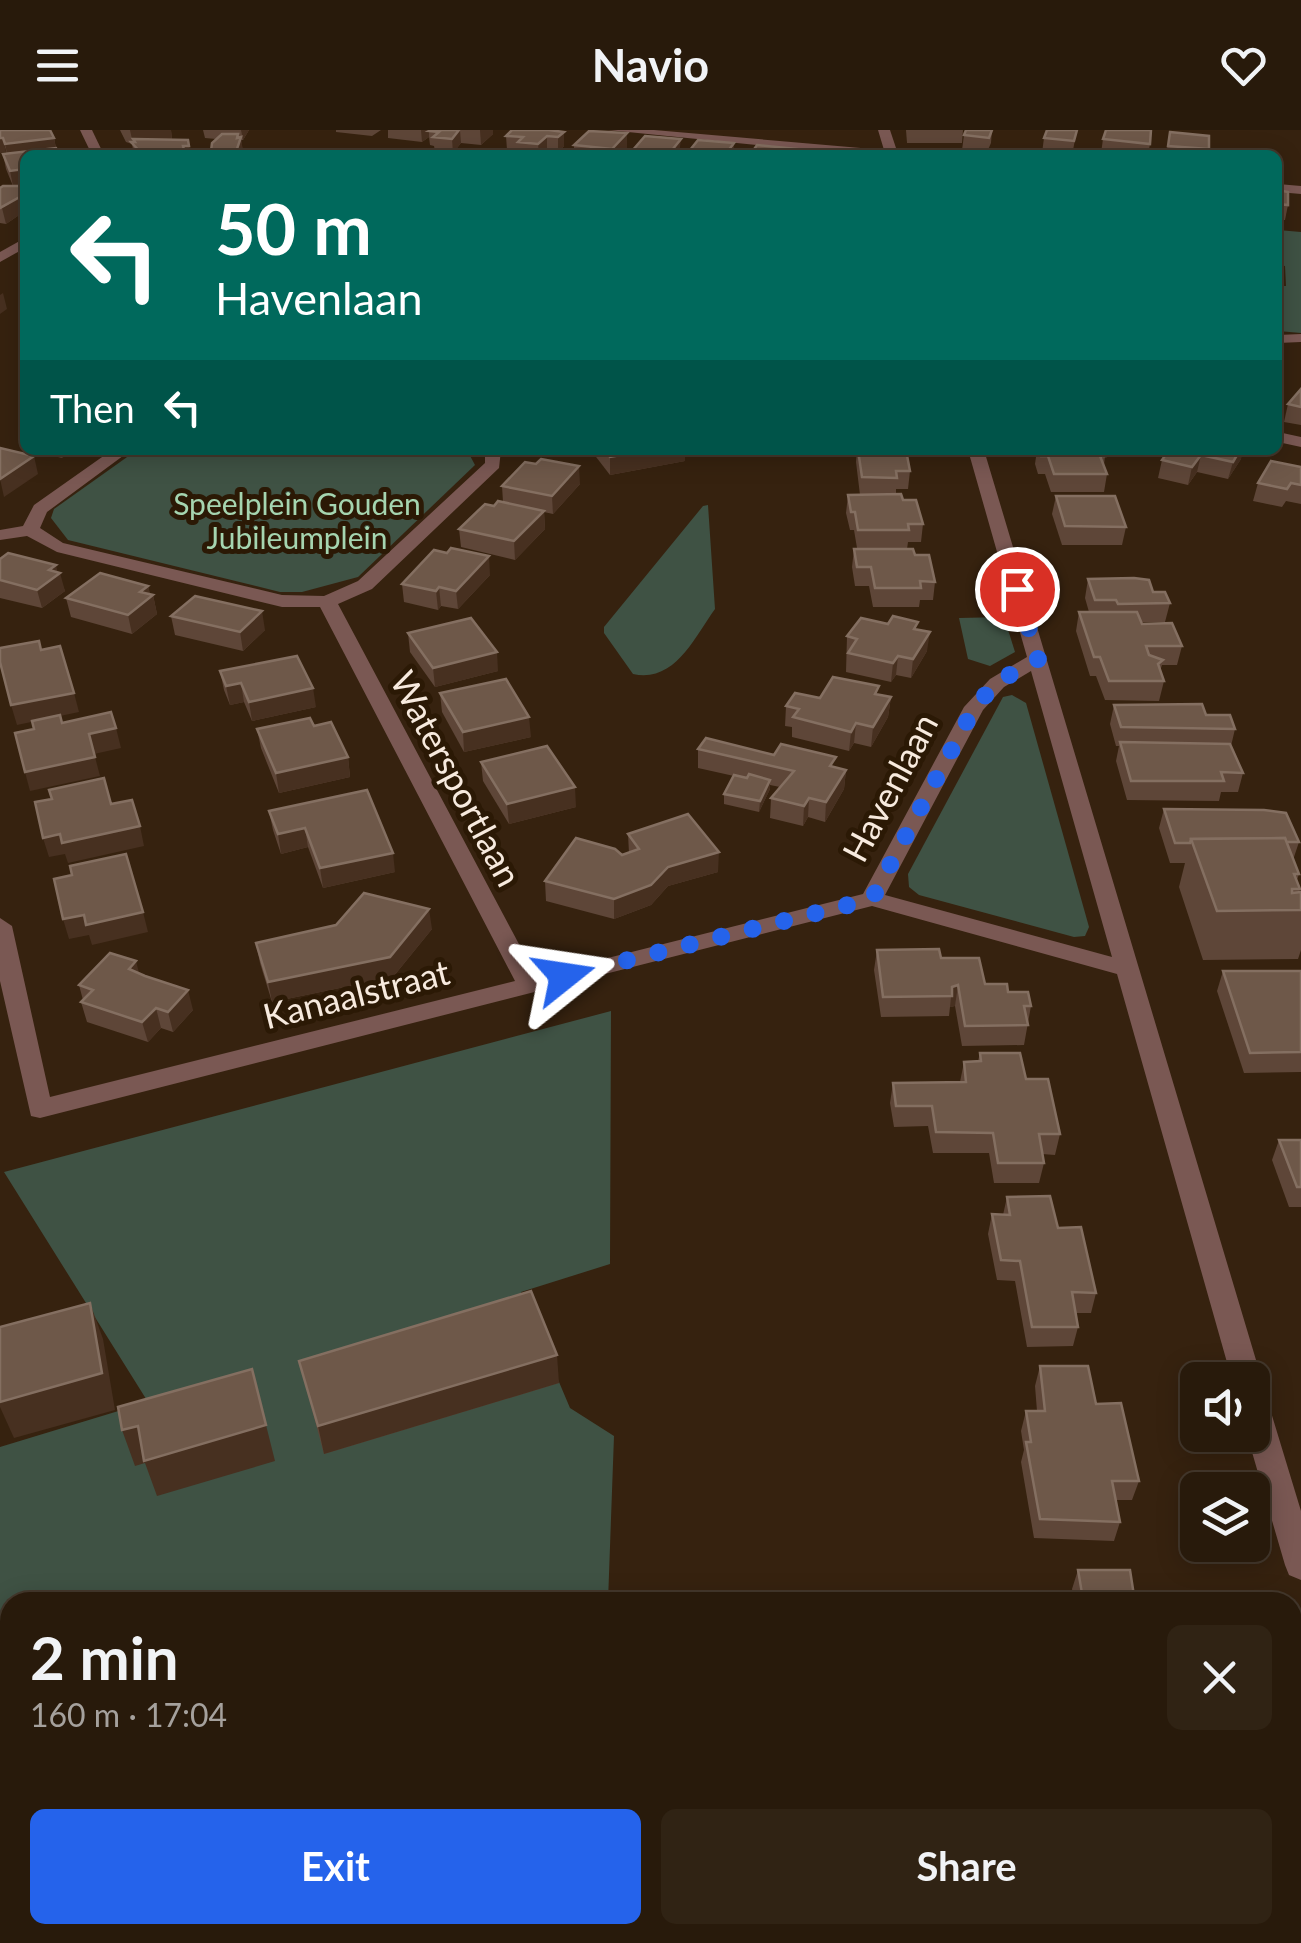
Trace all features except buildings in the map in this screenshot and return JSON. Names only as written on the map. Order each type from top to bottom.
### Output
[{"type":"street","points":[[614,130],[838,150]]},
{"type":"street","points":[[30,530],[40,509],[116,455]]},
{"type":"street","points":[[0,536],[30,530],[57,547],[282,601],[327,602],[365,586],[494,464],[494,455]]},
{"type":"street","points":[[977,455],[1242,1362]]},
{"type":"street","name":"Watersportlaan","points":[[327,602],[529,985]]},
{"type":"street","name":"Havenlaan","points":[[1038,659],[997,682],[974,708],[872,899],[1127,969]]},
{"type":"street","name":"Kanaalstraat","points":[[0,926],[40,1109],[872,899]]},
{"type":"street","points":[[1268,1452],[1301,1565]]},
{"type":"green space","points":[[1282,230],[1301,232],[1301,333],[1282,331]]},
{"type":"green space","name":"Speelplein Gouden Jubileumplein","points":[[130,455],[470,455],[475,465],[358,577],[302,592],[280,592],[68,540],[51,518],[54,509]]},
{"type":"green space","points":[[708,505],[715,609],[672,665],[648,675],[633,674],[604,633],[604,627],[703,506]]},
{"type":"green space","points":[[1004,617],[1015,652],[990,666],[968,659],[959,618]]},
{"type":"green space","points":[[1012,695],[1026,703],[1089,927],[1085,936],[1074,937],[919,895],[909,887],[908,874],[1003,697]]},
{"type":"green space","points":[[611,1011],[610,1264],[521,1292],[570,1408],[614,1436],[608,1592],[0,1592],[0,1447],[148,1402],[4,1172]]},
{"type":"route","points":[[564,976],[872,899],[974,708],[997,682],[1038,659],[1017,589]]}]
